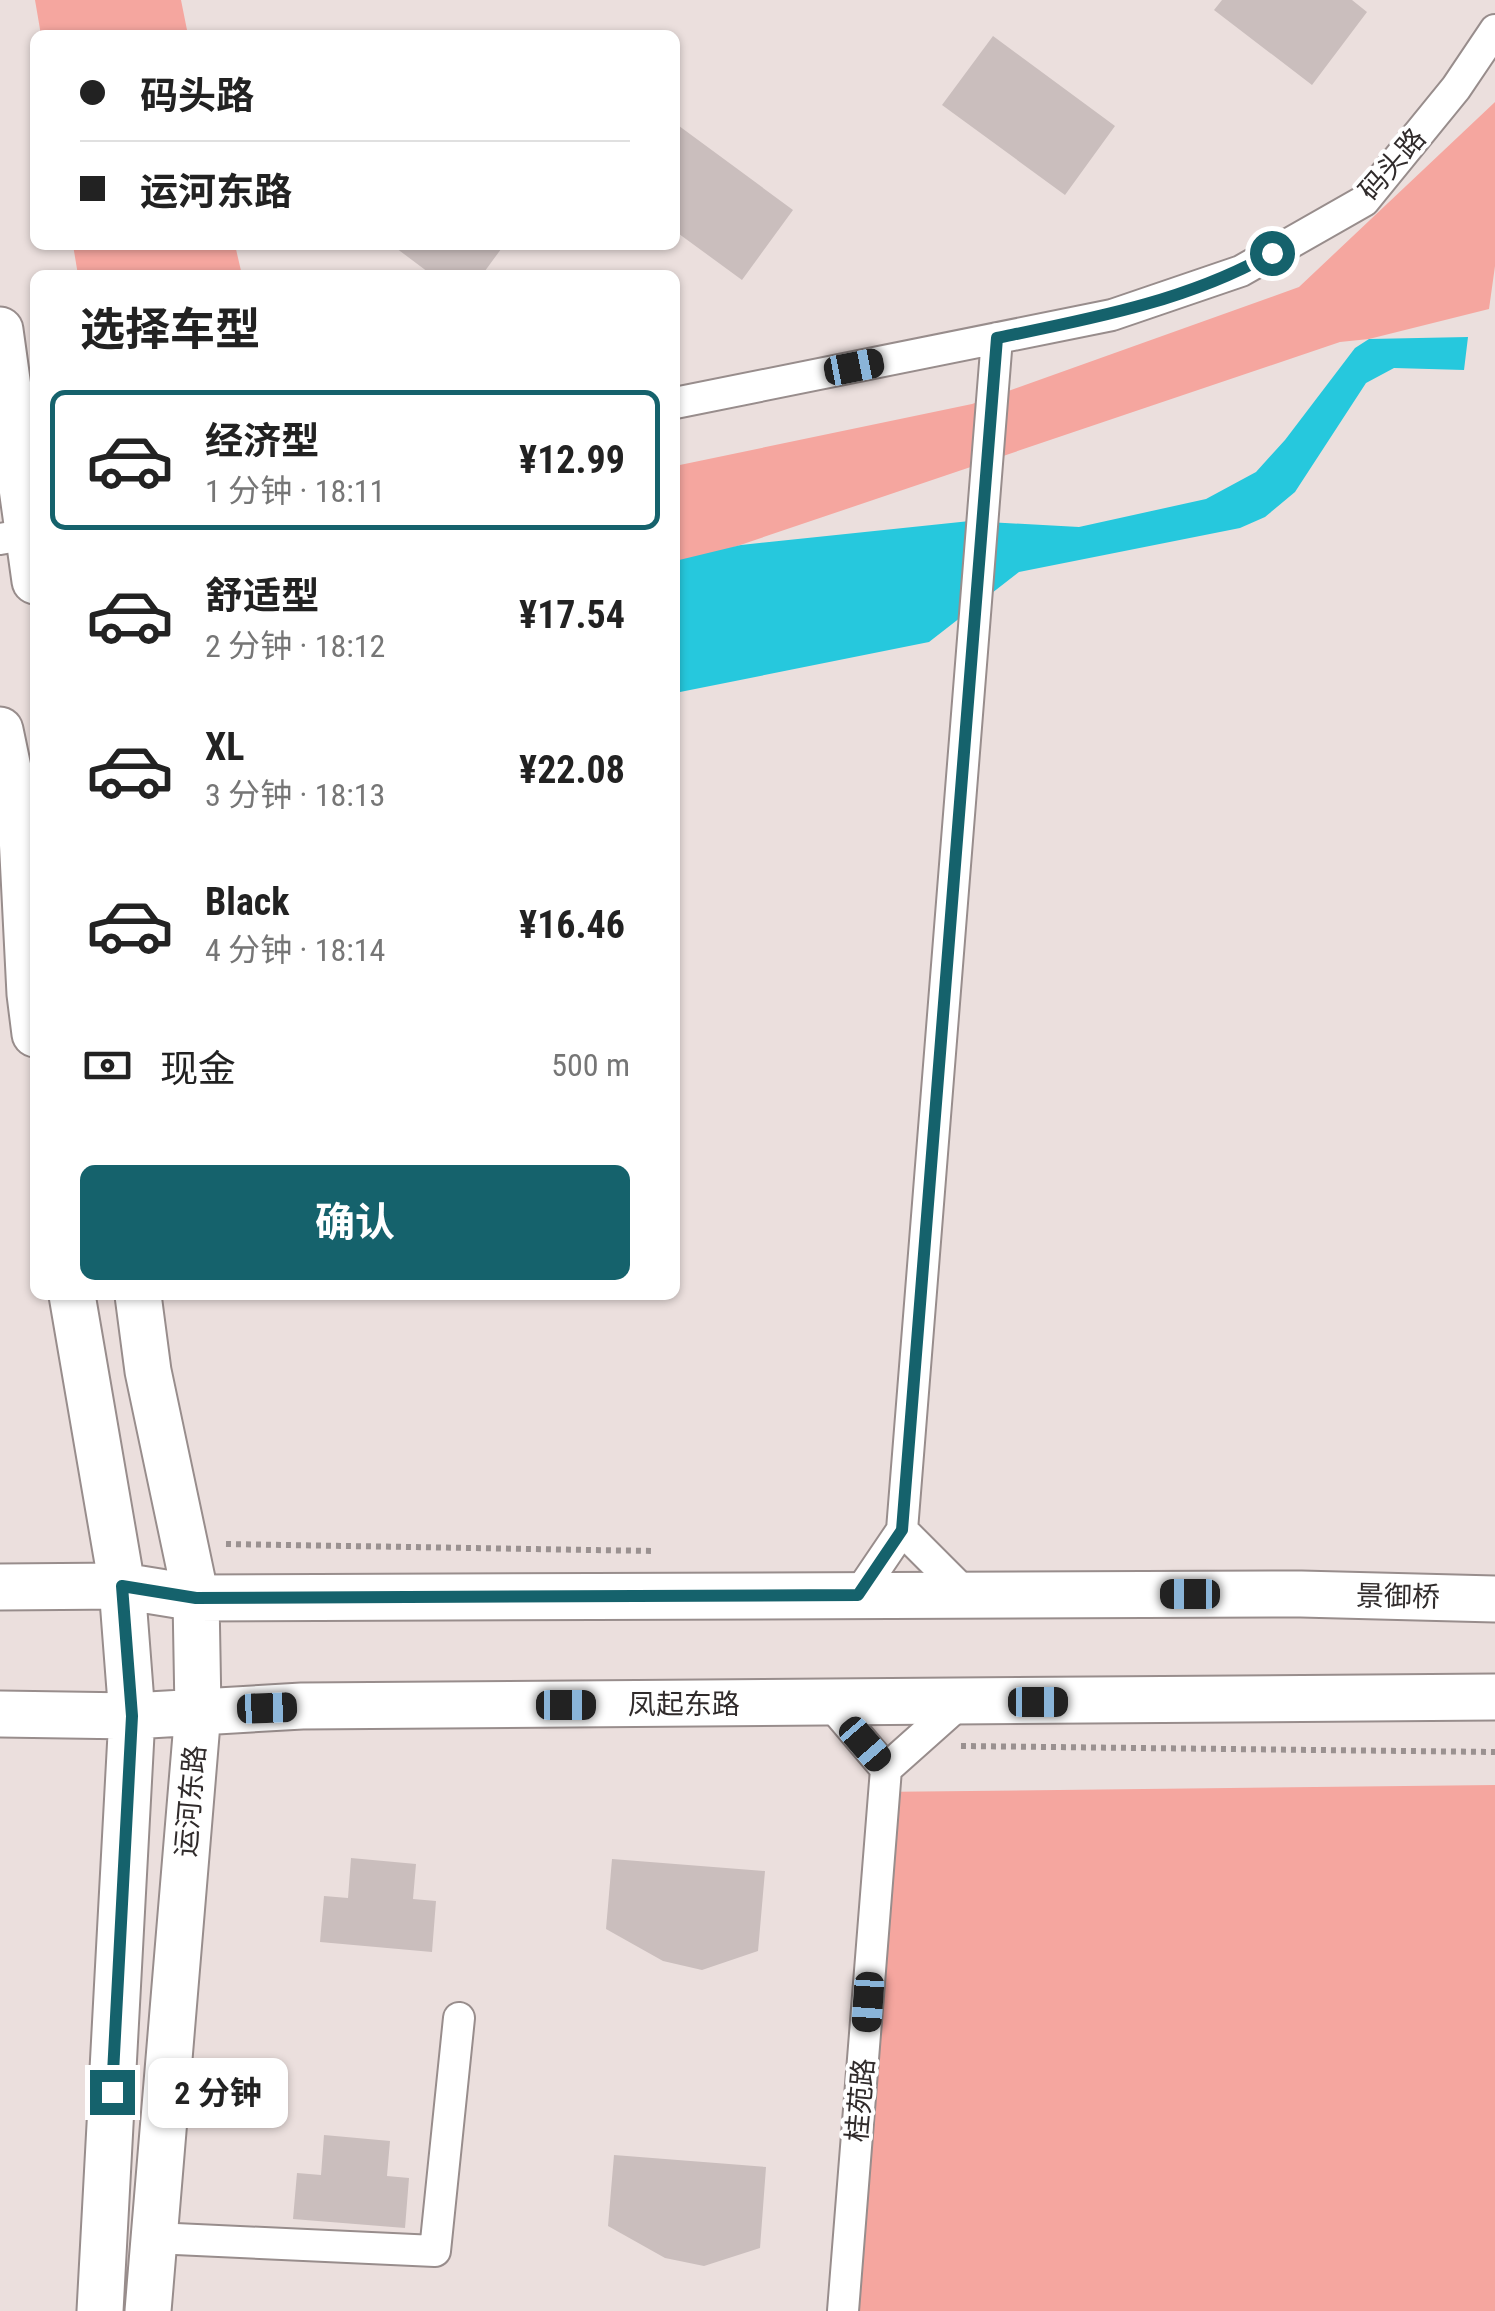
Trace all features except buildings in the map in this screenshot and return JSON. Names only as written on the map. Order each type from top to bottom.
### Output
[{"type":"main road","points":[[0,330],[22,535],[30,563]]},
{"type":"main road","points":[[0,730],[22,835],[30,994]]},
{"type":"main road","points":[[73,1300],[122,1586],[132,1716],[100,2311]]},
{"type":"main road","name":"运河东路","points":[[139,1300],[148,1371],[196,1598],[198,1711],[148,2311]]},
{"type":"main road","points":[[0,1588],[122,1586],[196,1598],[968,1595]]},
{"type":"main road","name":"景御桥","points":[[968,1595],[1301,1594],[1495,1599]]},
{"type":"main road","name":"凤起东路","points":[[0,1714],[132,1716],[321,1706],[1495,1697]]},
{"type":"street","name":"码头路","points":[[680,402],[1112,315],[1241,271],[1364,201],[1456,88],[1495,30]]},
{"type":"street","points":[[858,1595],[902,1530],[997,338]]},
{"type":"street","points":[[902,1530],[968,1595]]},
{"type":"street","points":[[830,1703],[886,1769],[960,1702]]},
{"type":"street","name":"桂苑路","points":[[843,2311],[886,1769]]},
{"type":"street","points":[[154,2238],[436,2252],[459,2018]]},
{"type":"path","points":[[1300,1752],[1495,1752]]},
{"type":"shaded area","points":[[35,0],[181,0],[187,30],[40,30]]},
{"type":"shaded area","points":[[1495,102],[1495,266],[1489,309],[1369,339],[1340,342],[680,565],[680,465],[972,404],[1299,287]]},
{"type":"shaded area","points":[[74,250],[236,250],[241,270],[77,270]]},
{"type":"shaded area","points":[[1495,1785],[1495,2311],[839,2311],[874,1792]]},
{"type":"water","points":[[1468,337],[1464,370],[1394,368],[1366,383],[1295,492],[1265,517],[1240,528],[1019,572],[929,642],[680,692],[680,560],[741,545],[970,521],[1079,527],[1206,499],[1256,472],[1355,348],[1369,339]]},
{"type":"route","points":[[112,2092],[132,1716],[122,1586],[196,1598],[858,1595],[902,1530],[997,338],[1112,315],[1241,271],[1272,253]]}]
